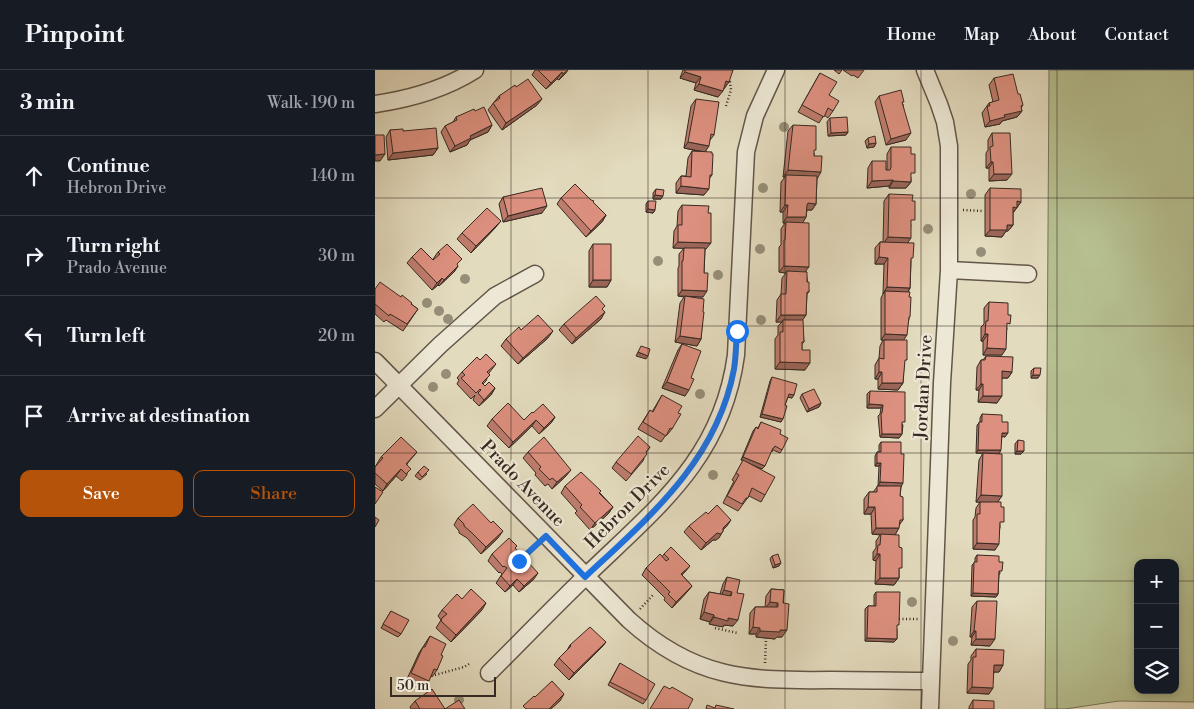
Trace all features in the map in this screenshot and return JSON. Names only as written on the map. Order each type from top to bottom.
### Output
[{"type":"street","points":[[375,104],[409,98],[431,91],[475,70]]},
{"type":"street","name":"Hebron Drive","points":[[489,673],[585,577],[661,505],[686,476],[711,437],[725,402],[736,355],[746,152],[755,116],[776,70]]},
{"type":"street","name":"Jordan Drive","points":[[925,70],[939,104],[949,146],[949,270],[942,388],[930,709]]},
{"type":"street","points":[[949,270],[1028,274]]},
{"type":"street","points":[[375,409],[495,296],[535,274]]},
{"type":"street","name":"Prado Avenue","points":[[375,361],[585,577],[629,620],[656,643],[703,667],[728,674],[763,680],[931,681]]},
{"type":"path","points":[[726,106],[731,90],[730,82],[728,81]]},
{"type":"path","points":[[949,210],[984,211]]},
{"type":"path","points":[[519,561],[546,536]]},
{"type":"path","points":[[629,620],[655,594]]},
{"type":"path","points":[[899,619],[933,620]]},
{"type":"path","points":[[715,628],[738,633]]},
{"type":"path","points":[[763,680],[766,640]]},
{"type":"path","points":[[435,675],[469,664]]},
{"type":"green space","points":[[1049,70],[1194,70],[1194,702],[1119,701],[1065,709],[1045,709]]},
{"type":"building","points":[[538,70],[568,70],[563,74],[562,72],[551,83]]},
{"type":"building","points":[[685,70],[733,70],[729,82],[726,81],[723,91],[699,84],[701,77],[685,72]]},
{"type":"building","points":[[820,73],[837,82],[829,95],[839,101],[833,111],[828,108],[824,117],[802,105]]},
{"type":"building","points":[[1013,74],[1023,105],[1021,106],[1022,111],[1004,115],[1005,117],[990,121],[987,106],[990,106],[989,103],[999,100],[994,78]]},
{"type":"building","points":[[528,79],[542,99],[506,123],[493,103],[500,98],[499,96],[515,85],[516,87]]},
{"type":"building","points":[[901,90],[904,102],[902,102],[911,133],[891,139],[879,96]]},
{"type":"building","points":[[696,99],[719,102],[714,135],[711,134],[709,146],[688,142]]},
{"type":"building","points":[[484,107],[492,125],[455,146],[445,126],[457,120],[456,117]]},
{"type":"building","points":[[847,117],[848,132],[831,133],[830,118]]},
{"type":"building","points":[[793,125],[816,126],[816,150],[814,150],[814,156],[822,156],[821,172],[788,170]]},
{"type":"building","points":[[436,128],[438,148],[393,153],[390,130],[403,129],[403,131]]},
{"type":"building","points":[[992,133],[1010,133],[1012,174],[994,174],[990,147],[993,146]]},
{"type":"building","points":[[375,135],[384,135],[385,154],[375,155]]},
{"type":"building","points":[[875,136],[876,143],[869,144],[868,138]]},
{"type":"building","points":[[891,147],[911,147],[911,154],[915,154],[915,173],[911,173],[911,182],[893,180],[872,181],[872,161],[886,161],[886,170],[890,170]]},
{"type":"building","points":[[692,151],[712,152],[713,154],[709,189],[681,186],[681,176],[691,177]]},
{"type":"building","points":[[786,175],[817,176],[816,204],[808,203],[806,217],[787,217],[788,205],[785,205]]},
{"type":"building","points":[[575,184],[606,215],[591,231],[561,198]]},
{"type":"building","points":[[542,188],[547,206],[508,216],[503,197]]},
{"type":"building","points":[[990,188],[1021,189],[1021,202],[1017,201],[1017,208],[1013,207],[1013,225],[1007,225],[1007,230],[990,230]]},
{"type":"building","points":[[656,189],[664,190],[663,196],[655,195]]},
{"type":"building","points":[[889,194],[913,195],[912,201],[915,201],[915,220],[911,220],[911,238],[888,237]]},
{"type":"building","points":[[648,201],[656,201],[655,210],[648,209]]},
{"type":"building","points":[[682,205],[709,206],[708,213],[711,213],[711,243],[678,242],[678,225],[682,225]]},
{"type":"building","points":[[487,208],[501,221],[476,246],[462,233]]},
{"type":"building","points":[[786,222],[809,223],[809,267],[784,266]]},
{"type":"building","points":[[880,242],[914,243],[913,258],[911,258],[910,288],[887,287],[888,258],[879,257]]},
{"type":"building","points":[[447,244],[462,259],[457,264],[458,266],[444,280],[442,278],[437,283],[412,257],[421,248],[433,260],[440,254],[438,252]]},
{"type":"building","points":[[593,244],[611,244],[611,280],[593,280]]},
{"type":"building","points":[[684,248],[705,248],[704,273],[708,273],[707,291],[682,290]]},
{"type":"building","points":[[787,271],[807,272],[809,292],[807,292],[806,315],[781,315],[781,294],[786,294]]},
{"type":"building","points":[[380,282],[401,297],[402,295],[418,309],[407,324],[390,314],[389,316],[375,304],[375,289]]},
{"type":"building","points":[[885,291],[910,292],[910,317],[907,335],[885,334]]},
{"type":"building","points":[[596,296],[605,306],[602,309],[605,312],[576,338],[564,324]]},
{"type":"building","points":[[685,296],[704,299],[701,339],[680,336]]},
{"type":"building","points":[[989,302],[1008,303],[1008,315],[1011,315],[1010,324],[1007,323],[1006,349],[987,348],[988,334],[985,334]]},
{"type":"building","points":[[538,315],[553,331],[523,358],[506,339],[519,327],[521,330]]},
{"type":"building","points":[[783,320],[803,320],[804,342],[802,342],[802,350],[810,350],[810,363],[780,362],[780,332],[783,332]]},
{"type":"building","points":[[884,340],[907,340],[907,360],[905,360],[903,383],[882,383],[882,372],[879,372],[879,358],[884,359]]},
{"type":"building","points":[[682,344],[701,351],[691,378],[694,379],[689,390],[667,382]]},
{"type":"building","points":[[641,346],[650,349],[648,356],[638,352]]},
{"type":"building","points":[[486,354],[496,364],[487,372],[490,375],[482,383],[485,386],[489,382],[495,388],[484,400],[478,393],[480,389],[476,393],[461,378],[465,375],[462,372],[477,357],[480,360]]},
{"type":"building","points":[[986,356],[1013,357],[1012,372],[1002,371],[1002,396],[983,396],[981,360],[985,360]]},
{"type":"building","points":[[1034,368],[1041,368],[1040,375],[1033,375]]},
{"type":"building","points":[[772,377],[797,384],[794,395],[789,394],[783,419],[762,414]]},
{"type":"building","points":[[814,389],[821,403],[809,409],[802,394]]},
{"type":"building","points":[[870,391],[905,392],[905,422],[902,422],[902,434],[882,434],[881,413],[883,405],[869,404]]},
{"type":"building","points":[[662,395],[682,406],[678,413],[681,414],[666,436],[643,422],[650,410],[653,412]]},
{"type":"building","points":[[508,403],[524,420],[543,404],[555,417],[544,428],[536,420],[513,442],[492,419]]},
{"type":"building","points":[[982,414],[1002,415],[1002,422],[1008,422],[1008,433],[1002,433],[1001,450],[978,450],[979,422],[982,422]]},
{"type":"building","points":[[761,422],[781,430],[780,434],[788,438],[782,450],[775,446],[773,448],[765,466],[743,457],[756,427],[758,429]]},
{"type":"building","points":[[638,436],[650,447],[646,452],[647,454],[631,474],[616,462]]},
{"type":"building","points":[[401,437],[417,452],[406,464],[411,469],[406,474],[401,469],[387,484],[375,473],[375,467],[383,458],[381,457]]},
{"type":"building","points":[[544,437],[571,470],[557,482],[552,478],[550,480],[539,469],[541,467],[528,452]]},
{"type":"building","points":[[1018,440],[1024,441],[1024,451],[1017,451]]},
{"type":"building","points":[[881,442],[901,442],[901,454],[904,454],[903,483],[880,482],[881,463],[877,463],[877,452],[881,452]]},
{"type":"building","points":[[983,453],[1002,454],[1002,496],[981,495]]},
{"type":"building","points":[[743,460],[775,477],[765,495],[752,488],[748,498],[742,504],[727,496],[739,475],[736,473]]},
{"type":"building","points":[[424,466],[429,470],[422,477],[418,472]]},
{"type":"building","points":[[581,472],[601,491],[599,493],[613,507],[595,523],[580,507],[582,505],[565,486]]},
{"type":"building","points":[[877,486],[901,486],[900,496],[903,497],[903,520],[900,520],[899,528],[876,528],[875,507],[868,507],[869,492],[877,492]]},
{"type":"building","points":[[375,487],[383,492],[375,504]]},
{"type":"building","points":[[980,502],[1001,502],[1001,507],[1004,507],[1004,522],[1000,522],[999,544],[977,543],[977,514],[980,514]]},
{"type":"building","points":[[473,504],[491,523],[493,521],[503,531],[486,547],[458,518]]},
{"type":"building","points":[[717,505],[731,520],[723,528],[721,534],[717,533],[706,543],[689,526],[706,512],[708,514]]},
{"type":"building","points":[[375,517],[379,520],[375,527]]},
{"type":"building","points":[[881,534],[899,535],[899,547],[902,548],[902,568],[899,568],[899,578],[880,578],[880,554],[877,554]]},
{"type":"building","points":[[509,538],[517,546],[515,548],[538,573],[524,586],[517,579],[510,586],[501,576],[507,568],[503,567],[492,554]]},
{"type":"building","points":[[671,547],[690,566],[681,574],[692,586],[676,602],[668,594],[670,592],[646,568],[660,554],[666,561],[669,559],[664,554]]},
{"type":"building","points":[[778,554],[781,563],[775,565],[772,556]]},
{"type":"building","points":[[977,555],[999,556],[999,562],[1003,562],[1002,571],[999,571],[998,594],[973,593],[974,562],[977,562]]},
{"type":"building","points":[[727,577],[740,580],[737,593],[744,594],[738,620],[728,618],[728,621],[704,612],[709,592],[731,596],[732,592],[724,590]]},
{"type":"building","points":[[471,589],[486,603],[456,635],[441,621],[447,614],[442,610],[457,594],[462,599]]},
{"type":"building","points":[[771,589],[784,590],[783,603],[789,604],[787,630],[780,630],[780,632],[760,631],[760,628],[753,627],[755,607],[778,607],[778,603],[770,602]]},
{"type":"building","points":[[876,592],[900,592],[897,639],[867,638],[868,606],[876,606]]},
{"type":"building","points":[[977,601],[997,601],[995,639],[976,639],[976,631],[974,631]]},
{"type":"building","points":[[391,611],[409,620],[401,634],[383,624]]},
{"type":"building","points":[[590,627],[606,642],[574,673],[559,658]]},
{"type":"building","points":[[430,636],[446,644],[437,670],[434,669],[429,681],[411,673]]},
{"type":"building","points":[[976,649],[1004,650],[1003,665],[994,665],[993,688],[972,687],[973,657],[976,657]]},
{"type":"building","points":[[620,663],[655,684],[646,700],[610,682]]},
{"type":"building","points":[[552,681],[564,694],[549,709],[526,709],[523,706],[535,697]]},
{"type":"building","points":[[664,686],[670,689],[672,687],[693,699],[688,709],[650,709]]},
{"type":"building","points":[[432,689],[445,709],[420,709],[415,701]]},
{"type":"building","points":[[459,700],[465,709],[445,709]]},
{"type":"building","points":[[973,700],[994,701],[994,709],[973,709]]},
{"type":"building","points":[[707,705],[715,708],[716,705],[734,709],[706,709]]},
{"type":"route","points":[[519,561],[546,536],[585,577],[661,505],[686,476],[711,437],[725,402],[734,370],[737,331]]}]
